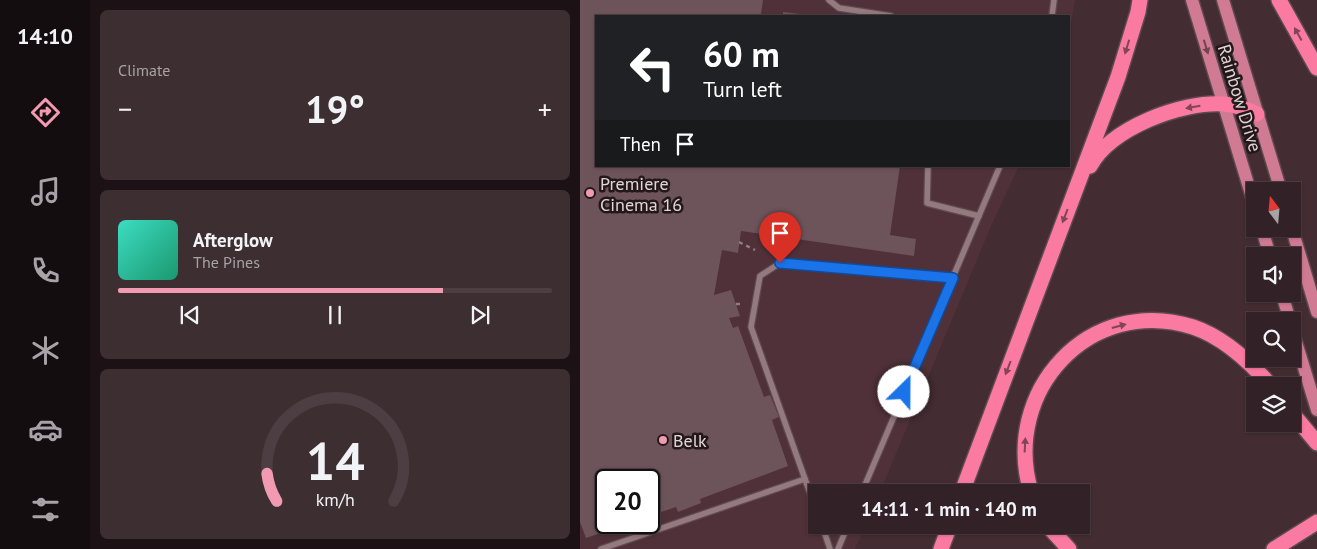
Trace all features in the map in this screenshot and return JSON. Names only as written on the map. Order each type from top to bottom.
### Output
[{"type":"highway","points":[[965,484],[1118,77],[1140,0]]},
{"type":"highway","points":[[1279,0],[1317,68]]},
{"type":"highway","points":[[1072,196],[1095,156],[1126,132],[1141,124],[1172,111],[1200,105],[1224,104],[1257,114]]},
{"type":"highway","points":[[1029,484],[1024,463],[1024,446],[1035,398],[1052,370],[1063,358],[1083,342],[1105,330],[1148,321],[1164,321],[1193,327],[1224,344],[1262,377]]},
{"type":"highway","points":[[1301,424],[1317,443]]},
{"type":"highway","points":[[1274,549],[1317,522]]},
{"type":"highway","points":[[940,549],[946,534]]},
{"type":"highway","points":[[1055,534],[1069,549]]},
{"type":"highway","points":[[1265,549],[1288,540]]},
{"type":"main road","name":"Rainbow Drive","points":[[1192,0],[1248,182]]},
{"type":"main road","name":"Rainbow Drive","points":[[1223,0],[1278,182]]},
{"type":"main road","points":[[1295,238],[1317,312]]},
{"type":"main road","points":[[1301,358],[1317,410]]},
{"type":"lane","points":[[829,0],[839,8],[884,15]]},
{"type":"lane","points":[[1052,15],[1054,0]]},
{"type":"lane","points":[[928,167],[926,203],[979,216]]},
{"type":"lane","points":[[865,484],[1000,167]]},
{"type":"lane","points":[[808,487],[751,327],[760,276],[780,263],[953,278]]},
{"type":"lane","points":[[601,549],[805,479]]},
{"type":"lane","points":[[825,534],[830,549]]},
{"type":"lane","points":[[838,549],[844,534]]},
{"type":"path","points":[[739,242],[755,250]]},
{"type":"path","points":[[736,304],[743,304]]},
{"type":"shaded area","points":[[580,0],[1075,0],[1070,31],[1070,15],[595,15],[595,167],[1019,167],[992,224],[883,484],[808,484],[808,534],[862,534],[855,549],[580,549]]},
{"type":"building","points":[[580,0],[763,0],[761,14],[769,15],[595,15],[595,167],[900,167],[890,235],[916,239],[914,256],[741,231],[738,253],[722,250],[714,295],[731,290],[740,316],[729,318],[733,328],[738,326],[764,397],[770,395],[779,417],[772,420],[788,466],[700,499],[701,503],[678,512],[676,507],[660,512],[660,469],[595,469],[595,534],[598,534],[586,538],[580,522]]},
{"type":"building","points":[[783,12],[809,15],[783,15]]},
{"type":"place","name":"Premiere Cinema 16","points":[[590,193]]},
{"type":"place","name":"Belk","points":[[663,440]]},
{"type":"route","points":[[780,263],[902,272],[953,278],[904,392]]}]
